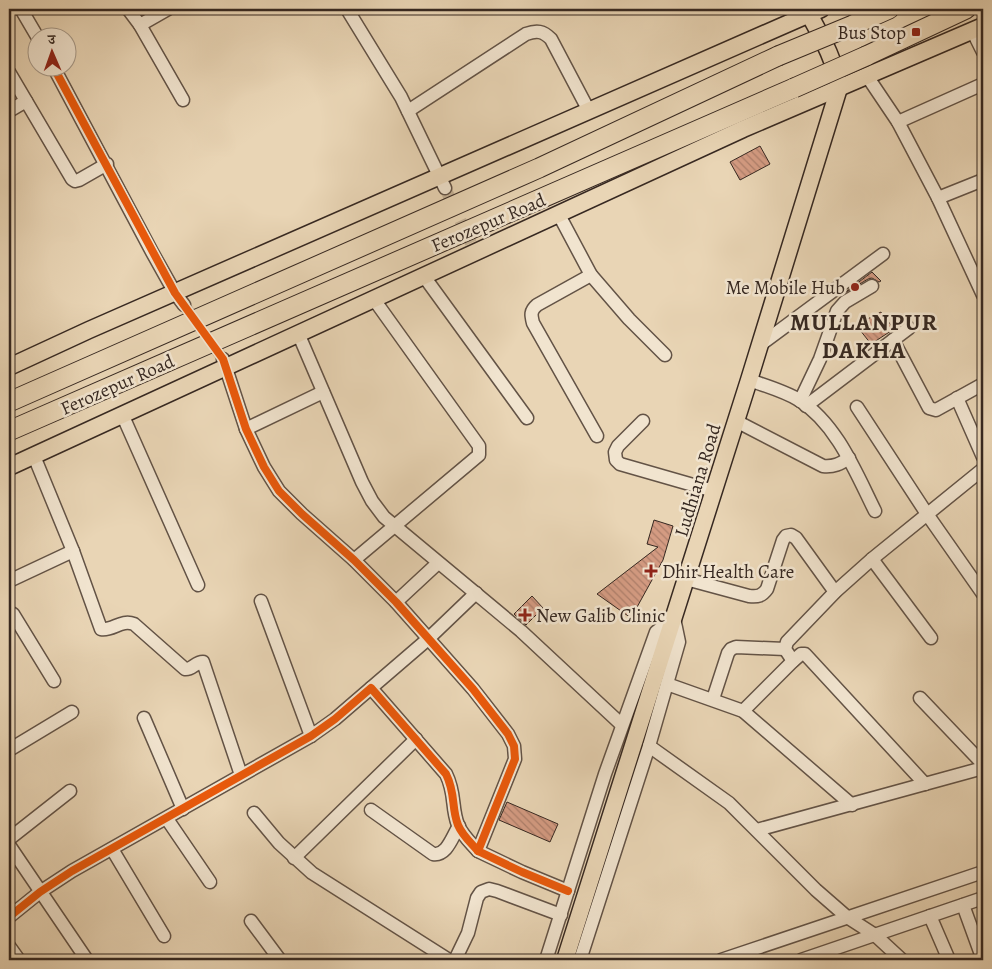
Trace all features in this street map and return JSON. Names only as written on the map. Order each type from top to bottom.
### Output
[{"type":"highway","points":[[9,402],[530,172],[778,56],[889,9]]},
{"type":"highway","name":"Ferozepur Road","points":[[9,431],[794,88],[966,9]]},
{"type":"main road","points":[[9,367],[180,299],[442,183],[590,111],[815,11],[837,76],[839,88]]},
{"type":"main road","points":[[9,467],[225,363],[298,333],[423,275],[473,247],[558,213],[743,129],[978,28]]},
{"type":"main road","name":"Ludhiana Road","points":[[565,960],[760,345],[839,88]]},
{"type":"street","points":[[21,9],[32,28]]},
{"type":"street","points":[[128,9],[140,25],[183,100]]},
{"type":"street","points":[[140,25],[168,9]]},
{"type":"street","points":[[346,9],[362,32],[408,111],[442,183]]},
{"type":"street","points":[[978,28],[983,52]]},
{"type":"street","points":[[408,111],[526,34],[534,31],[544,33],[551,39],[590,111]]},
{"type":"street","points":[[9,72],[72,179],[79,180],[107,164]]},
{"type":"street","points":[[867,76],[898,122],[938,198],[983,295]]},
{"type":"street","points":[[60,78],[180,299]]},
{"type":"street","points":[[898,122],[983,84]]},
{"type":"street","points":[[9,111],[26,101]]},
{"type":"street","points":[[938,198],[983,180]]},
{"type":"street","points":[[558,213],[591,275],[629,319],[665,355]]},
{"type":"street","points":[[760,345],[883,254]]},
{"type":"street","points":[[423,275],[527,418]]},
{"type":"street","points":[[591,275],[537,305],[532,309],[531,316],[533,323],[598,436]]},
{"type":"street","points":[[803,403],[837,311],[845,302],[872,286]]},
{"type":"street","points":[[354,560],[479,455],[480,451],[479,446],[373,298]]},
{"type":"street","points":[[803,403],[909,328]]},
{"type":"street","points":[[298,333],[372,501],[384,517],[551,658],[622,725]]},
{"type":"street","points":[[893,340],[929,408],[936,410],[983,384]]},
{"type":"street","points":[[225,363],[246,429],[264,467],[280,491],[396,602],[473,689],[508,734],[514,746],[514,759],[478,851]]},
{"type":"street","points":[[749,380],[803,403],[834,434],[849,458],[875,511]]},
{"type":"street","points":[[246,429],[323,392]]},
{"type":"street","points":[[957,398],[983,457]]},
{"type":"street","points":[[857,407],[927,514],[983,594]]},
{"type":"street","points":[[122,414],[198,586]]},
{"type":"street","points":[[644,421],[618,446],[615,452],[616,460],[620,464],[714,491]]},
{"type":"street","points":[[736,421],[823,466],[831,467],[849,458]]},
{"type":"street","points":[[34,456],[73,551],[102,629],[106,630],[128,622],[134,624],[185,669],[198,662],[203,662],[241,775]]},
{"type":"street","points":[[785,649],[787,642],[835,592],[872,559],[983,469]]},
{"type":"street","points":[[686,579],[749,596],[763,595],[767,589],[783,540],[786,536],[791,535],[796,538],[835,592]]},
{"type":"street","points":[[9,581],[73,551]]},
{"type":"street","points":[[872,559],[931,638]]},
{"type":"street","points":[[396,602],[438,563]]},
{"type":"street","points":[[9,917],[40,892],[311,736],[335,720],[428,639],[476,594]]},
{"type":"street","points":[[261,601],[311,736]]},
{"type":"street","points":[[9,612],[13,614],[54,681]]},
{"type":"street","points":[[546,960],[622,725],[656,632],[674,618],[679,642],[649,746],[580,960]]},
{"type":"street","points":[[713,699],[731,649],[736,647],[785,649]]},
{"type":"street","points":[[785,649],[793,660]]},
{"type":"street","points":[[743,711],[793,660],[801,654],[805,654],[925,784]]},
{"type":"street","points":[[667,684],[743,711],[852,805]]},
{"type":"street","points":[[371,688],[446,774],[451,785],[459,826],[478,851],[568,891]]},
{"type":"street","points":[[920,698],[983,764]]},
{"type":"street","points":[[9,750],[72,712]]},
{"type":"street","points":[[144,718],[183,809]]},
{"type":"street","points":[[294,858],[416,739]]},
{"type":"street","points":[[649,746],[728,804],[757,830],[816,890],[847,916],[875,935],[902,960]]},
{"type":"street","points":[[757,830],[983,768]]},
{"type":"street","points":[[9,839],[70,791]]},
{"type":"street","points":[[370,810],[433,854],[439,855],[444,852],[459,826]]},
{"type":"street","points":[[254,813],[294,858],[312,873],[449,960]]},
{"type":"street","points":[[167,818],[210,882]]},
{"type":"street","points":[[9,845],[87,960]]},
{"type":"street","points":[[112,849],[164,936]]},
{"type":"street","points":[[721,960],[847,916],[983,872]]},
{"type":"street","points":[[455,960],[468,933],[476,898],[481,892],[489,889],[497,890],[561,915]]},
{"type":"street","points":[[801,960],[983,898]]},
{"type":"street","points":[[963,905],[983,960]]},
{"type":"street","points":[[930,916],[949,960]]},
{"type":"street","points":[[250,921],[280,960]]},
{"type":"street","points":[[9,946],[19,960]]},
{"type":"building","points":[[760,146],[770,164],[740,180],[730,162]]},
{"type":"building","points":[[872,272],[881,281],[879,282],[872,278],[868,279],[843,294]]},
{"type":"building","points":[[881,312],[894,329],[871,344],[856,325]]},
{"type":"building","points":[[654,520],[673,526],[663,560],[631,618],[597,594],[658,547],[647,544]]},
{"type":"building","points":[[532,596],[543,608],[526,625],[514,614]]},
{"type":"building","points":[[507,802],[558,824],[550,842],[499,820]]},
{"type":"tunnel","points":[[445,188],[471,243]]},
{"type":"tunnel","points":[[184,305],[223,359]]},
{"type":"cycle path","points":[[59,78],[175,293],[223,359],[246,429],[264,467],[279,491],[354,560],[396,602],[473,689],[508,734],[514,746],[515,759],[478,851],[568,891]]},
{"type":"cycle path","points":[[9,917],[40,892],[72,871],[311,736],[335,719],[371,688],[446,774],[451,788],[458,825],[464,836],[478,851]]},
{"type":"place","name":"Bus Stop","points":[[916,32]]},
{"type":"place","name":"Me Mobile Hub","points":[[855,287]]},
{"type":"place","name":"Dhir Health Care","points":[[651,571]]},
{"type":"place","name":"New Galib Clinic","points":[[525,615]]},
{"type":"district","name":"MULLANPUR DAKHA","points":[[864,336]]}]
